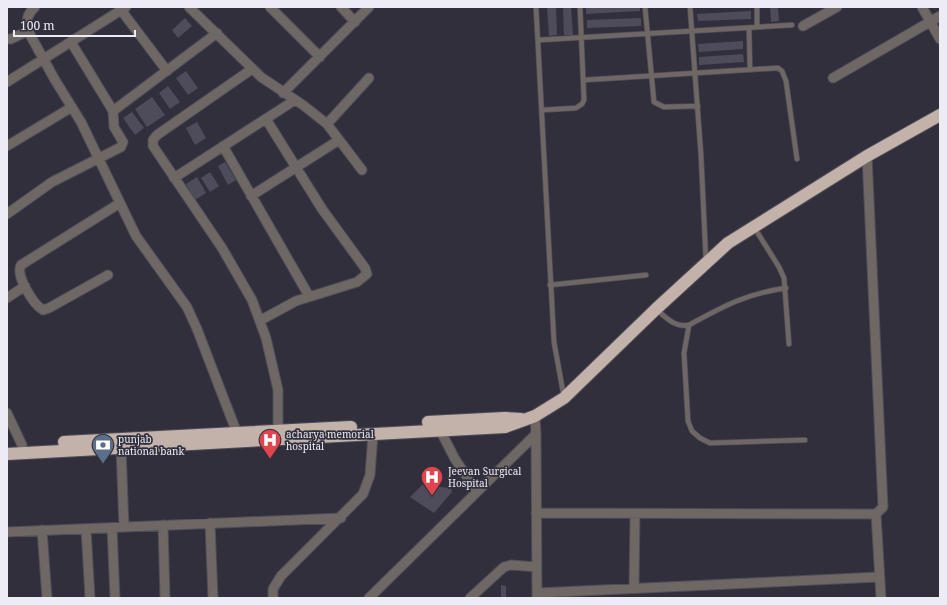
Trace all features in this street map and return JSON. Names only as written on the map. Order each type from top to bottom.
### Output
[{"type":"highway","points":[[7,454],[506,427],[530,418],[564,398],[706,261],[753,226],[867,156],[940,115]]},
{"type":"highway","points":[[7,445],[505,418],[530,418]]},
{"type":"street","points":[[35,7],[28,14],[28,31],[43,60],[72,107],[99,158],[136,236],[187,307],[237,433]]},
{"type":"street","points":[[190,7],[267,82],[295,100],[327,124],[362,170]]},
{"type":"street","points":[[270,7],[320,56]]},
{"type":"street","points":[[341,7],[355,22]]},
{"type":"street","points":[[283,93],[369,7]]},
{"type":"street","points":[[803,26],[837,7]]},
{"type":"street","points":[[922,7],[940,39]]},
{"type":"street","points":[[7,82],[124,8],[167,71]]},
{"type":"street","points":[[833,78],[940,16]]},
{"type":"street","points":[[7,39],[11,39],[28,31]]},
{"type":"street","points":[[113,111],[217,33]]},
{"type":"street","points":[[7,214],[52,182],[99,158],[120,146],[123,142],[114,127],[113,111],[71,42]]},
{"type":"street","points":[[252,69],[157,135],[153,140],[153,146],[243,283],[261,320],[278,390],[278,431]]},
{"type":"street","points":[[327,124],[369,78]]},
{"type":"street","points":[[174,178],[295,100]]},
{"type":"street","points":[[7,146],[72,107]]},
{"type":"street","points":[[261,320],[296,301],[357,282],[367,274],[355,252],[322,209],[266,119]]},
{"type":"street","points":[[252,196],[339,140]]},
{"type":"street","points":[[222,146],[309,296]]},
{"type":"street","points":[[536,513],[876,514],[883,507],[867,156]]},
{"type":"street","points":[[108,275],[49,308],[42,310],[36,306],[18,270],[21,265],[120,203]]},
{"type":"street","points":[[7,298],[25,286]]},
{"type":"street","points":[[7,412],[22,444]]},
{"type":"street","points":[[530,418],[536,434],[537,595],[634,588],[879,577]]},
{"type":"street","points":[[440,430],[455,459],[477,492]]},
{"type":"street","points":[[273,598],[273,589],[281,576],[341,518],[363,494],[370,475],[373,434]]},
{"type":"street","points":[[369,598],[536,434]]},
{"type":"street","points":[[121,447],[124,527]]},
{"type":"street","points":[[634,514],[634,588]]},
{"type":"street","points":[[876,514],[881,598]]},
{"type":"street","points":[[7,532],[341,518]]},
{"type":"street","points":[[210,523],[213,598]]},
{"type":"street","points":[[163,525],[165,598]]},
{"type":"street","points":[[86,528],[90,598]]},
{"type":"street","points":[[112,528],[115,598]]},
{"type":"street","points":[[42,530],[47,598]]},
{"type":"street","points":[[473,596],[504,567],[511,565],[537,566]]},
{"type":"lane","points":[[536,7],[543,110],[550,286],[554,342],[564,398]]},
{"type":"lane","points":[[543,110],[576,108],[582,104],[584,100],[580,7]]},
{"type":"lane","points":[[645,7],[650,76],[654,102],[664,108],[698,106]]},
{"type":"lane","points":[[690,7],[698,106],[706,261]]},
{"type":"lane","points":[[757,7],[757,27]]},
{"type":"lane","points":[[539,40],[792,25]]},
{"type":"lane","points":[[749,28],[750,70]]},
{"type":"lane","points":[[584,80],[778,68],[784,75],[797,159]]},
{"type":"lane","points":[[753,226],[779,267],[786,288],[789,344]]},
{"type":"lane","points":[[550,286],[646,275]]},
{"type":"lane","points":[[656,308],[681,327],[689,325],[744,297],[786,288]]},
{"type":"lane","points":[[689,325],[684,353],[688,421],[692,431],[700,438],[710,443],[724,444],[805,440]]},
{"type":"building","points":[[547,7],[556,7],[557,35],[549,36]]},
{"type":"building","points":[[563,7],[571,7],[573,35],[564,35]]},
{"type":"building","points":[[586,7],[640,7],[640,11],[586,14]]},
{"type":"building","points":[[770,7],[778,7],[779,21],[771,22]]},
{"type":"building","points":[[751,11],[751,19],[698,21],[697,14]]},
{"type":"building","points":[[185,18],[192,26],[178,38],[172,30]]},
{"type":"building","points":[[641,18],[641,26],[587,28],[587,20]]},
{"type":"building","points":[[743,41],[743,49],[699,52],[698,44]]},
{"type":"building","points":[[743,54],[744,62],[699,65],[699,57]]},
{"type":"building","points":[[186,71],[198,88],[188,95],[176,78]]},
{"type":"building","points":[[168,86],[180,102],[170,109],[159,93]]},
{"type":"building","points":[[152,97],[165,115],[147,127],[135,109]]},
{"type":"building","points":[[132,112],[144,128],[135,135],[123,118]]},
{"type":"building","points":[[197,122],[206,138],[195,145],[186,128]]},
{"type":"building","points":[[225,162],[236,180],[228,185],[218,166]]},
{"type":"building","points":[[210,172],[219,186],[210,192],[201,178]]},
{"type":"building","points":[[197,177],[206,193],[195,200],[186,184]]},
{"type":"building","points":[[422,485],[451,488],[452,492],[434,513],[410,497]]},
{"type":"building","points":[[501,585],[506,586],[506,598],[501,598]]},
{"type":"place","name":"acharya memorial hospital","points":[[270,460]]},
{"type":"place","name":"punjab national bank","points":[[103,464]]},
{"type":"place","name":"Jeevan Surgical Hospital","points":[[432,496]]}]
